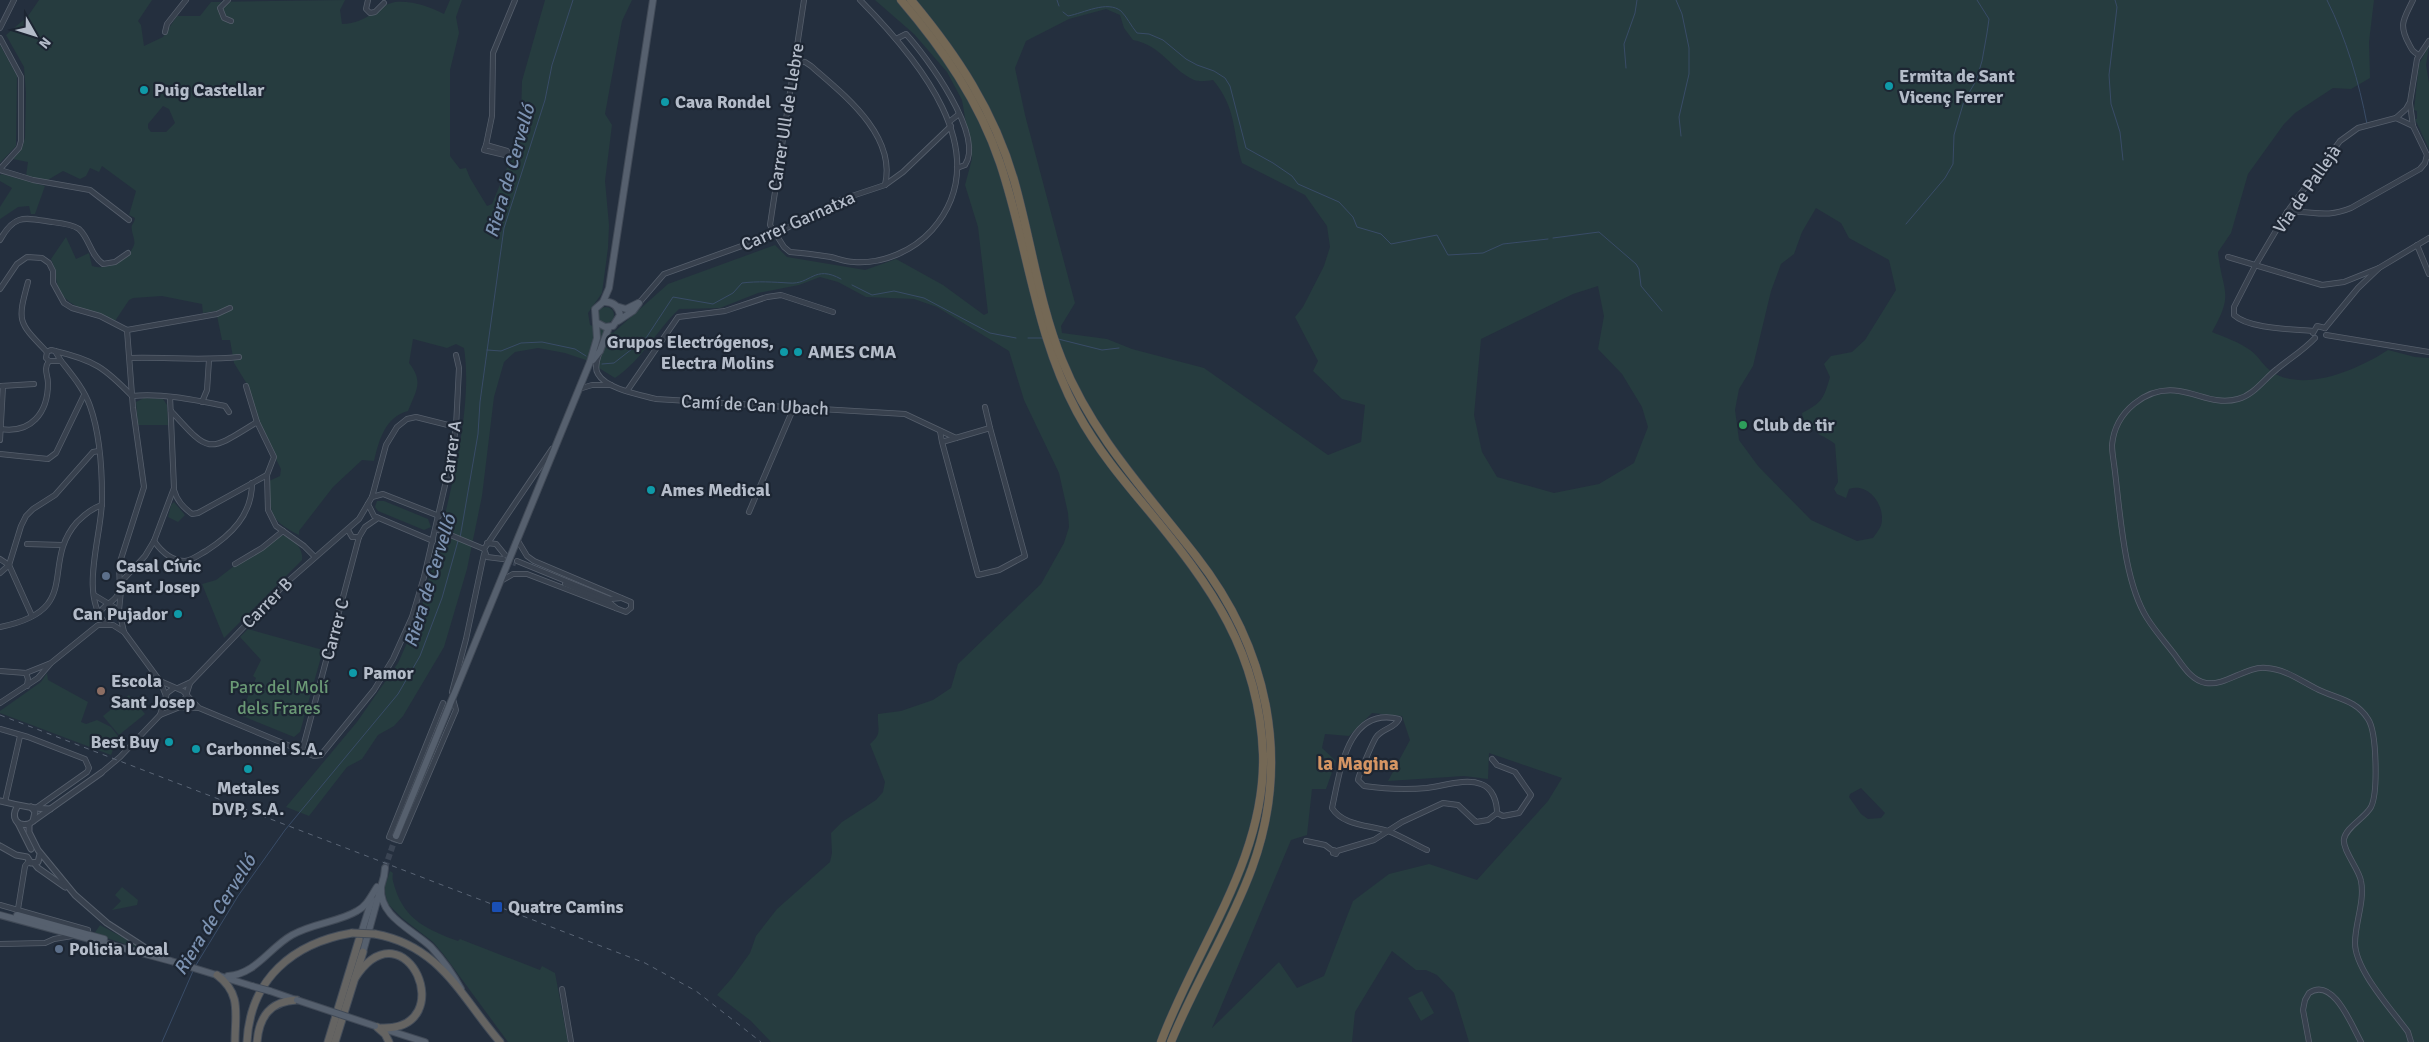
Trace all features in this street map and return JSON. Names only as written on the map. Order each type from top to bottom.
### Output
[{"type":"highway","points":[[900,0],[948,60],[986,126],[1006,180],[1043,316],[1079,398],[1102,436],[1221,590],[1245,634],[1265,700],[1270,741],[1271,782],[1258,849],[1243,890],[1171,1042]]},
{"type":"highway","points":[[911,0],[963,68],[994,125],[1013,178],[1053,360],[1070,397],[1094,440],[1127,485],[1191,562],[1222,608],[1237,638],[1251,676],[1260,720],[1263,775],[1259,806],[1249,844],[1235,881],[1161,1042]]},
{"type":"highway","points":[[247,1042],[250,1019],[257,999],[268,980],[281,965],[298,951],[317,941],[352,933],[375,934],[400,941],[418,950],[442,968],[462,990],[500,1042]]},
{"type":"highway","points":[[328,1042],[359,940]]},
{"type":"highway","points":[[335,1042],[362,952]]},
{"type":"highway","points":[[354,978],[366,963],[375,956],[390,955],[406,959],[414,966],[420,980],[421,998],[415,1015],[399,1027],[378,1027]]},
{"type":"highway","points":[[217,975],[228,983],[234,995],[235,1042]]},
{"type":"highway","points":[[258,1042],[259,1027],[266,1013],[278,1003],[297,1000]]},
{"type":"highway","points":[[378,1027],[385,1034],[389,1042]]},
{"type":"main road","points":[[396,836],[589,365],[597,338],[595,308],[604,302],[609,288],[653,0]]},
{"type":"main road","points":[[609,288],[620,315],[618,321]]},
{"type":"main road","points":[[604,302],[626,309],[639,303]]},
{"type":"main road","points":[[589,365],[600,351],[609,327],[633,311],[639,303]]},
{"type":"main road","points":[[596,322],[600,326],[609,327]]},
{"type":"main road","points":[[359,940],[379,887]]},
{"type":"main road","points":[[362,952],[379,887]]},
{"type":"main road","points":[[217,975],[238,975],[248,971],[284,941],[306,928],[358,911],[370,900],[379,887]]},
{"type":"main road","points":[[379,887],[381,899],[387,910],[434,950],[450,970],[462,990]]},
{"type":"main road","points":[[0,911],[70,934],[217,975],[425,1042]]},
{"type":"main road","points":[[0,915],[70,934]]},
{"type":"street","points":[[0,28],[14,0]]},
{"type":"street","points":[[165,32],[167,24],[186,0]]},
{"type":"street","points":[[228,0],[220,8],[224,18],[231,21]]},
{"type":"street","points":[[368,0],[366,9],[370,13],[375,12],[384,3]]},
{"type":"street","points":[[486,145],[507,151],[508,154],[505,156],[484,150],[492,116],[493,53],[515,0]]},
{"type":"street","name":"Carrer Ull de Llebre","points":[[775,234],[770,225],[804,0]]},
{"type":"street","points":[[775,234],[790,252],[854,262],[878,260],[912,247],[927,236],[944,215],[956,185],[958,168],[956,143],[950,124],[928,84],[896,39],[860,0]]},
{"type":"street","points":[[2413,0],[2403,21],[2402,30],[2411,49],[2419,55]]},
{"type":"street","points":[[896,39],[906,34],[940,80],[959,114],[969,151],[968,160],[965,165],[958,168]]},
{"type":"street","points":[[0,38],[16,67],[22,87],[21,142],[19,148],[0,170],[33,180],[87,188],[129,220]]},
{"type":"street","points":[[2287,212],[2300,211],[2321,215],[2341,212],[2420,169],[2425,163],[2428,157],[2414,126],[2410,102],[2419,55],[2429,41]]},
{"type":"street","points":[[795,61],[805,62],[827,79],[853,104],[866,121],[879,141],[884,156],[888,172],[885,185]]},
{"type":"street","points":[[2410,102],[2396,118],[2414,126]]},
{"type":"street","name":"Carrer Garnatxa","points":[[639,303],[664,274],[775,234],[843,199],[885,185],[903,172],[959,114]]},
{"type":"street","name":"Via de Pallejà","points":[[2313,331],[2261,325],[2242,320],[2234,314],[2234,307],[2255,266],[2287,212],[2310,179],[2345,136],[2358,128],[2396,118]]},
{"type":"street","points":[[2420,169],[2428,169]]},
{"type":"street","points":[[2297,199],[2300,211]]},
{"type":"street","points":[[0,240],[12,223],[22,218],[32,218],[78,228],[87,239],[96,259],[102,264],[115,262],[128,253]]},
{"type":"street","points":[[2228,257],[2322,285],[2344,282],[2379,268],[2428,239]]},
{"type":"street","points":[[2418,245],[2429,274]]},
{"type":"street","points":[[0,288],[17,264],[27,257],[42,258],[49,263],[53,271],[53,283],[64,303],[72,308],[100,316],[127,330],[217,314],[230,308]]},
{"type":"street","points":[[2326,336],[2325,328],[2358,288],[2379,268]]},
{"type":"street","points":[[28,282],[21,307],[21,320],[24,328],[47,352]]},
{"type":"street","points":[[627,391],[678,317],[725,311],[766,296],[781,295],[833,312]]},
{"type":"street","points":[[2315,338],[2313,331],[2317,326],[2325,328]]},
{"type":"street","points":[[127,330],[132,396],[144,487],[118,569],[120,620],[124,632],[160,681],[168,705],[177,708],[199,708]]},
{"type":"street","points":[[2411,1042],[2408,1032],[2360,963],[2356,947],[2362,888],[2358,871],[2345,848],[2344,839],[2346,834],[2364,816],[2374,801],[2373,736],[2370,722],[2360,708],[2352,702],[2326,693],[2277,670],[2264,667],[2212,683],[2199,680],[2188,672],[2146,618],[2132,584],[2112,446],[2115,433],[2129,407],[2138,400],[2156,392],[2168,390],[2180,391],[2212,401],[2240,399],[2250,394],[2268,376],[2315,338],[2321,339],[2326,336],[2429,352]]},
{"type":"street","points":[[47,352],[56,351],[92,361],[113,377],[132,396]]},
{"type":"street","points":[[56,351],[68,369]]},
{"type":"street","name":"Camí de Can Ubach","points":[[600,351],[596,368],[599,375],[611,385],[656,399],[900,413],[940,431]]},
{"type":"street","points":[[47,352],[46,358],[68,369]]},
{"type":"street","points":[[75,356],[65,358],[64,362],[90,406],[98,451],[102,505],[94,563],[94,595],[100,615],[106,624]]},
{"type":"street","name":"Carrer A","points":[[302,751],[314,756],[321,755],[362,708],[393,659],[415,610],[433,541],[438,530],[456,427],[459,368],[456,356]]},
{"type":"street","points":[[130,358],[169,357],[209,360],[239,357]]},
{"type":"street","points":[[202,402],[207,390],[209,360]]},
{"type":"street","points":[[51,361],[61,361]]},
{"type":"street","points":[[1,429],[14,431],[36,419],[42,410],[48,385],[45,370],[51,361]]},
{"type":"street","points":[[0,440],[1,386],[34,384]]},
{"type":"street","name":"Camí de Can Ubach","points":[[579,390],[592,385],[611,385]]},
{"type":"street","points":[[246,386],[256,422],[274,457],[267,475],[268,510],[276,526],[304,546],[315,557]]},
{"type":"street","points":[[132,396],[148,394],[202,402],[225,406],[228,412]]},
{"type":"street","points":[[0,454],[48,459],[56,453],[84,395]]},
{"type":"street","points":[[98,625],[105,605],[110,604],[116,599],[122,581],[145,556],[154,541],[173,499],[172,411],[170,397]]},
{"type":"street","points":[[940,431],[978,575],[1000,570],[1025,556],[985,406]]},
{"type":"street","points":[[749,512],[794,407]]},
{"type":"street","points":[[172,411],[198,440],[207,444],[225,442],[256,422]]},
{"type":"street","name":"Carrer B","points":[[176,689],[191,682],[256,612],[315,557],[354,524],[372,497],[386,445],[402,423],[416,417],[456,427]]},
{"type":"street","points":[[942,442],[990,428]]},
{"type":"street","points":[[940,431],[956,438]]},
{"type":"street","points":[[446,714],[466,639],[484,548],[560,438]]},
{"type":"street","points":[[0,573],[9,565],[26,516],[33,509],[55,495],[93,452],[98,451]]},
{"type":"street","points":[[173,499],[192,514],[198,513],[267,475]]},
{"type":"street","points":[[154,541],[169,556],[187,561],[195,558],[224,540],[235,529],[248,505],[252,483]]},
{"type":"street","points":[[372,497],[383,494],[439,516]]},
{"type":"street","points":[[368,504],[370,512],[378,518],[433,541]]},
{"type":"street","points":[[0,627],[13,625],[43,609],[54,595],[62,545],[67,534],[92,509],[102,505]]},
{"type":"street","points":[[348,530],[352,537],[359,537],[362,530],[378,518]]},
{"type":"street","points":[[354,524],[362,530]]},
{"type":"street","points":[[438,530],[484,548]]},
{"type":"street","points":[[235,564],[262,548],[282,531]]},
{"type":"street","name":"Carrer C","points":[[302,751],[359,537]]},
{"type":"street","points":[[501,581],[513,574],[528,574],[607,606],[626,612],[631,608],[631,602],[534,561],[524,552],[518,540]]},
{"type":"street","points":[[484,554],[490,559],[504,557],[496,544],[487,543]]},
{"type":"street","points":[[27,544],[62,545]]},
{"type":"street","points":[[0,559],[9,565],[32,616]]},
{"type":"street","points":[[618,609],[609,602],[517,562],[610,599],[622,598]]},
{"type":"street","points":[[118,569],[121,574],[128,575]]},
{"type":"street","points":[[94,595],[119,610]]},
{"type":"street","points":[[104,600],[116,599]]},
{"type":"street","points":[[113,625],[120,620]]},
{"type":"street","points":[[0,703],[38,678],[51,663],[98,625],[113,625],[124,632]]},
{"type":"street","points":[[0,671],[26,673],[51,663]]},
{"type":"street","points":[[26,673],[28,679],[27,686]]},
{"type":"street","points":[[160,681],[176,689],[199,708],[302,751]]},
{"type":"street","name":"Carrer B","points":[[186,696],[191,682]]},
{"type":"street","points":[[160,715],[169,691],[176,689]]},
{"type":"street","points":[[17,823],[31,823],[101,773],[120,757],[160,715],[177,708],[184,702],[186,696]]},
{"type":"street","points":[[443,702],[388,836],[400,841],[456,710],[452,699]]},
{"type":"street","points":[[1427,850],[1387,831],[1358,824],[1337,816],[1332,808],[1340,768],[1347,748],[1357,731],[1369,720],[1381,717],[1398,719],[1396,724],[1376,737],[1370,754],[1360,769],[1358,780],[1364,786],[1404,789],[1457,783],[1479,783],[1487,787],[1493,794],[1497,813]]},
{"type":"street","points":[[0,729],[86,759],[89,765],[86,772],[34,808]]},
{"type":"street","points":[[20,736],[3,802],[18,806],[26,805],[34,808],[50,809]]},
{"type":"street","points":[[1492,759],[1497,765],[1515,772],[1531,795],[1523,808],[1515,814],[1503,816],[1497,813]]},
{"type":"street","points":[[1306,841],[1325,845],[1335,851],[1362,845],[1443,803],[1458,805],[1476,822],[1488,820],[1497,813]]},
{"type":"street","points":[[18,806],[14,815],[31,849],[30,860],[25,866],[18,909]]},
{"type":"street","points":[[34,808],[29,832],[39,852],[75,895]]},
{"type":"street","points":[[0,846],[30,860],[40,860],[39,852]]},
{"type":"street","points":[[31,849],[39,852]]},
{"type":"street","points":[[30,860],[75,895],[107,924],[162,959]]},
{"type":"street","points":[[0,905],[88,930]]},
{"type":"street","points":[[49,941],[51,929]]},
{"type":"street","points":[[49,941],[60,932]]},
{"type":"street","points":[[0,944],[45,943],[70,934]]},
{"type":"street","points":[[562,989],[571,1042]]},
{"type":"street","points":[[2309,1042],[2303,1007],[2307,996],[2319,989],[2329,991],[2335,997],[2361,1042]]},
{"type":"green space","points":[[39,0],[152,0],[138,21],[141,25],[144,46],[163,37],[177,16],[200,16],[211,2],[345,0],[340,10],[342,24],[359,21],[382,7],[395,2],[421,5],[444,14],[450,0],[462,0],[456,17],[459,33],[450,70],[450,156],[460,169],[466,168],[487,206],[492,204],[513,153],[521,117],[522,81],[545,0],[632,0],[622,21],[605,114],[612,125],[605,181],[609,225],[602,293],[588,313],[590,325],[613,333],[668,284],[775,245],[787,257],[865,270],[896,259],[943,285],[984,315],[988,313],[978,227],[965,185],[972,159],[962,100],[947,72],[914,34],[875,0],[2374,0],[2369,42],[2370,78],[2351,89],[2333,88],[2295,113],[2284,124],[2248,174],[2231,233],[2218,252],[2225,300],[2219,319],[2212,332],[2250,350],[2272,372],[2285,378],[2300,380],[2332,376],[2347,371],[2388,350],[2415,357],[2429,358],[2429,1042],[1469,1042],[1454,993],[1437,975],[1426,970],[1416,970],[1392,951],[1355,1012],[1352,1042],[771,1042],[751,1021],[717,995],[750,953],[756,936],[777,909],[830,862],[832,853],[831,833],[842,822],[876,800],[883,792],[885,782],[870,744],[878,734],[878,714],[901,711],[933,700],[951,688],[958,664],[1041,584],[1064,543],[1069,527],[1068,513],[1059,473],[1024,400],[1009,351],[937,307],[914,299],[866,297],[838,282],[820,277],[799,285],[758,293],[720,308],[679,309],[633,363],[615,378],[586,360],[565,353],[538,348],[515,352],[504,362],[494,397],[482,496],[467,569],[444,647],[403,716],[394,726],[378,735],[362,759],[347,767],[309,816],[286,807],[357,722],[398,663],[420,614],[436,548],[446,523],[444,519],[462,434],[466,389],[464,348],[456,344],[447,348],[413,339],[409,363],[416,376],[416,392],[408,411],[394,418],[384,430],[374,461],[362,460],[333,487],[299,531],[299,535],[276,520],[271,508],[269,481],[280,476],[281,469],[258,423],[247,384],[234,363],[230,340],[222,340],[216,311],[203,313],[202,304],[162,296],[133,298],[129,300],[115,321],[75,306],[63,296],[59,289],[51,259],[66,237],[76,259],[89,253],[92,266],[110,266],[122,260],[131,251],[134,245],[132,225],[135,218],[129,215],[136,191],[102,166],[99,172],[90,168],[86,176],[80,179],[63,171],[46,181],[26,176],[28,162],[13,159],[22,148],[25,138],[26,93],[24,67],[6,35],[28,16]],"holes":[[[1106,9],[1120,15],[1124,28],[1133,40],[1152,47],[1179,70],[1196,81],[1213,80],[1221,91],[1230,110],[1242,163],[1305,195],[1327,226],[1330,247],[1324,266],[1303,307],[1295,317],[1318,361],[1313,371],[1342,399],[1365,405],[1361,442],[1328,455],[1204,368],[1132,349],[1107,339],[1062,333],[1061,326],[1075,303],[1025,115],[1015,68],[1026,41],[1069,19]],[[163,106],[169,109],[175,123],[166,132],[151,132],[148,124]],[[1816,208],[1841,223],[1849,238],[1889,260],[1896,290],[1865,340],[1852,352],[1831,356],[1824,364],[1830,377],[1824,395],[1818,403],[1802,413],[1803,420],[1835,444],[1838,482],[1834,489],[1837,494],[1846,498],[1849,489],[1862,489],[1868,491],[1877,501],[1882,513],[1882,523],[1873,538],[1857,541],[1811,520],[1758,466],[1739,440],[1735,410],[1739,389],[1753,366],[1771,291],[1781,264],[1794,254],[1802,232]],[[1598,286],[1604,316],[1598,349],[1622,374],[1642,407],[1648,427],[1634,463],[1599,484],[1554,493],[1497,477],[1482,452],[1474,415],[1481,339],[1573,294]],[[1372,713],[1402,716],[1410,740],[1388,781],[1464,776],[1488,779],[1489,753],[1562,778],[1548,801],[1477,880],[1429,864],[1389,874],[1353,901],[1324,976],[1297,988],[1279,962],[1212,1028],[1291,840],[1307,835],[1312,789],[1326,789],[1336,761],[1322,748],[1325,734],[1349,736]],[[1861,788],[1885,813],[1881,818],[1868,819],[1861,814],[1849,797],[1850,794]]]},
{"type":"green space","points":[[0,45],[17,76],[16,146],[0,163]]},
{"type":"green space","points":[[2429,46],[2426,65],[2429,83],[2429,149],[2415,119],[2417,119],[2417,111],[2414,110],[2419,64]]},
{"type":"green space","points":[[0,175],[45,186],[35,214],[31,214],[29,206],[18,207],[0,219],[0,207],[12,188],[0,181]]},
{"type":"green space","points":[[606,307],[614,315],[606,323],[598,315]]},
{"type":"green space","points":[[144,398],[163,399],[167,405],[168,425],[138,425],[136,402]]},
{"type":"green space","points":[[377,501],[384,501],[428,519],[431,527],[424,530],[378,511],[375,507]]},
{"type":"green space","points":[[174,502],[185,515],[178,522],[168,517],[171,505]]},
{"type":"green space","points":[[281,535],[289,538],[299,547],[302,560],[224,638],[202,584],[216,580]]},
{"type":"green space","name":"Parc del Molí dels Frares","points":[[248,629],[323,650],[300,732],[294,737],[240,715],[256,678],[253,676],[261,660],[240,637]]},
{"type":"green space","points":[[47,673],[48,680],[88,702],[81,722],[86,724],[97,720],[111,727],[118,736],[111,755],[0,713],[0,711],[41,682]]},
{"type":"green space","points":[[129,695],[145,714],[119,735],[103,716]]},
{"type":"green space","points":[[390,871],[393,873],[399,899],[405,908],[411,916],[428,928],[458,941],[460,939],[540,970],[542,966],[555,973],[568,1042],[508,1042],[433,942],[402,918],[388,904],[384,889]]},
{"type":"green space","points":[[122,887],[138,900],[137,905],[112,910],[121,901],[115,895]]},
{"type":"green space","points":[[100,925],[150,952],[94,934]]},
{"type":"green space","points":[[1422,991],[1434,1013],[1421,1021],[1408,998]]},
{"type":"waterway","name":"Riera de Cervelló","points":[[460,538],[478,434],[480,402],[504,228],[545,100],[552,65],[573,0]]},
{"type":"waterway","points":[[1057,0],[1059,6]]},
{"type":"waterway","points":[[1626,68],[1624,44],[1635,13],[1637,0]]},
{"type":"waterway","points":[[1676,0],[1682,14],[1689,48],[1689,74],[1679,117],[1681,136]]},
{"type":"waterway","points":[[1906,224],[1945,178],[1953,164],[1954,135],[1964,101],[1976,81],[1987,33],[1989,19],[1977,0]]},
{"type":"waterway","points":[[2115,0],[2117,7],[2109,75],[2111,104],[2120,132],[2123,160]]},
{"type":"waterway","points":[[2327,0],[2351,60],[2367,124]]},
{"type":"waterway","points":[[1063,12],[1068,16],[1095,8],[1115,8],[1123,13],[1137,33],[1149,34],[1163,40],[1186,59],[1225,78],[1230,86],[1246,148],[1292,176],[1298,184],[1339,202],[1353,217],[1357,227],[1381,234],[1391,244],[1437,235],[1448,255],[1483,253],[1503,244],[1548,239]]},
{"type":"waterway","points":[[1553,238],[1599,232],[1636,264],[1639,269],[1641,286],[1662,311]]},
{"type":"waterway","points":[[602,364],[614,363],[646,338],[673,297],[713,304],[733,293],[742,283],[796,283],[818,274],[832,275],[841,279]]},
{"type":"waterway","points":[[852,285],[872,295],[894,291],[924,298],[990,333],[1016,338]]},
{"type":"waterway","points":[[1028,338],[1045,338]]},
{"type":"waterway","points":[[1058,339],[1102,350],[1119,348]]},
{"type":"waterway","points":[[487,350],[501,351],[521,343],[542,342],[575,349],[586,356]]},
{"type":"waterway","name":"Riera de Cervelló","points":[[196,965],[238,896],[285,830],[398,694],[420,656],[442,598],[458,541]]},
{"type":"waterway","name":"Riera de Cervelló","points":[[162,1042],[193,971]]},
{"type":"tunnel","points":[[507,561],[516,564]]},
{"type":"tunnel","points":[[385,868],[396,836]]},
{"type":"railway","points":[[0,715],[645,963],[696,991],[761,1042]]},
{"type":"place","name":"Ermita de Sant Vicenç Ferrer","points":[[1889,86]]},
{"type":"place","name":"Puig Castellar","points":[[144,90]]},
{"type":"place","name":"Cava Rondel","points":[[665,102]]},
{"type":"place","name":"Grupos Electrógenos, Electra Molins","points":[[784,352]]},
{"type":"place","name":"AMES CMA","points":[[798,352]]},
{"type":"place","name":"Club de tir","points":[[1743,425]]},
{"type":"place","name":"Ames Medical","points":[[651,490]]},
{"type":"place","name":"Casal Cívic Sant Josep","points":[[106,576]]},
{"type":"place","name":"Can Pujador","points":[[178,614]]},
{"type":"place","name":"Pamor","points":[[353,673]]},
{"type":"place","name":"Escola Sant Josep","points":[[101,691]]},
{"type":"place","name":"Best Buy","points":[[169,742]]},
{"type":"place","name":"Carbonnel S.A.","points":[[196,749]]},
{"type":"place","name":"Metales DVP, S.A.","points":[[248,769]]},
{"type":"place","name":"Quatre Camins","points":[[497,907]]},
{"type":"place","name":"Policia Local","points":[[59,949]]},
{"type":"district","name":"la Magina","points":[[1358,764]]}]
